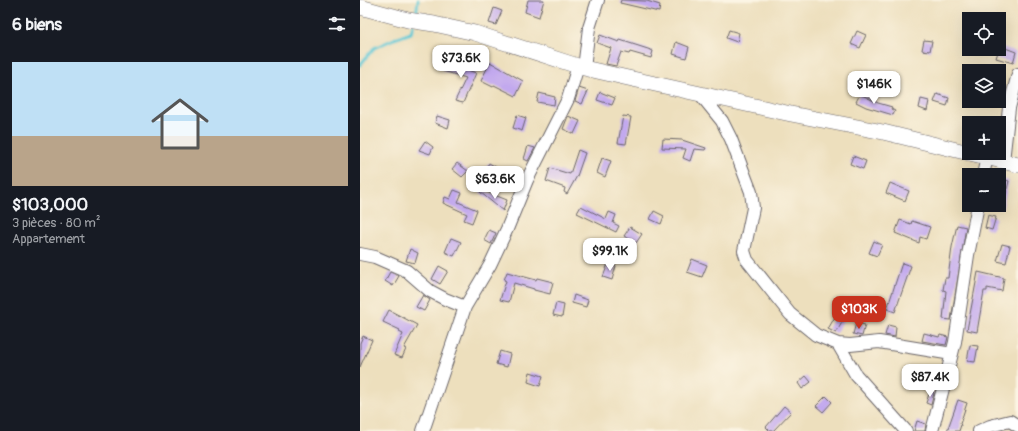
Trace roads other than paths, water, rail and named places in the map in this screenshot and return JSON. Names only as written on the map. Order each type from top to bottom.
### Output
[{"type":"street","points":[[423,431],[465,307],[490,265],[530,174],[568,99],[581,67],[588,28],[598,0]]},
{"type":"street","points":[[360,7],[408,20],[434,24],[505,42],[581,67],[701,95],[883,132],[962,151]]},
{"type":"street","points":[[1003,161],[1009,108],[1018,74]]},
{"type":"street","points":[[701,95],[722,122],[731,139],[751,192],[753,208],[744,252],[747,260],[751,267],[790,314],[816,335],[838,344],[850,346],[879,342],[952,354]]},
{"type":"street","points":[[999,160],[1018,165]]},
{"type":"street","points":[[932,431],[952,354],[977,212]]},
{"type":"street","points":[[360,254],[375,257],[407,271],[430,291],[465,307]]},
{"type":"street","points":[[838,344],[856,375],[906,431]]},
{"type":"street","points":[[979,431],[990,426],[1010,421],[1018,426]]},
{"type":"waterway","points":[[416,16],[418,0]]},
{"type":"waterway","points":[[360,65],[374,48],[411,33],[413,25]]}]
